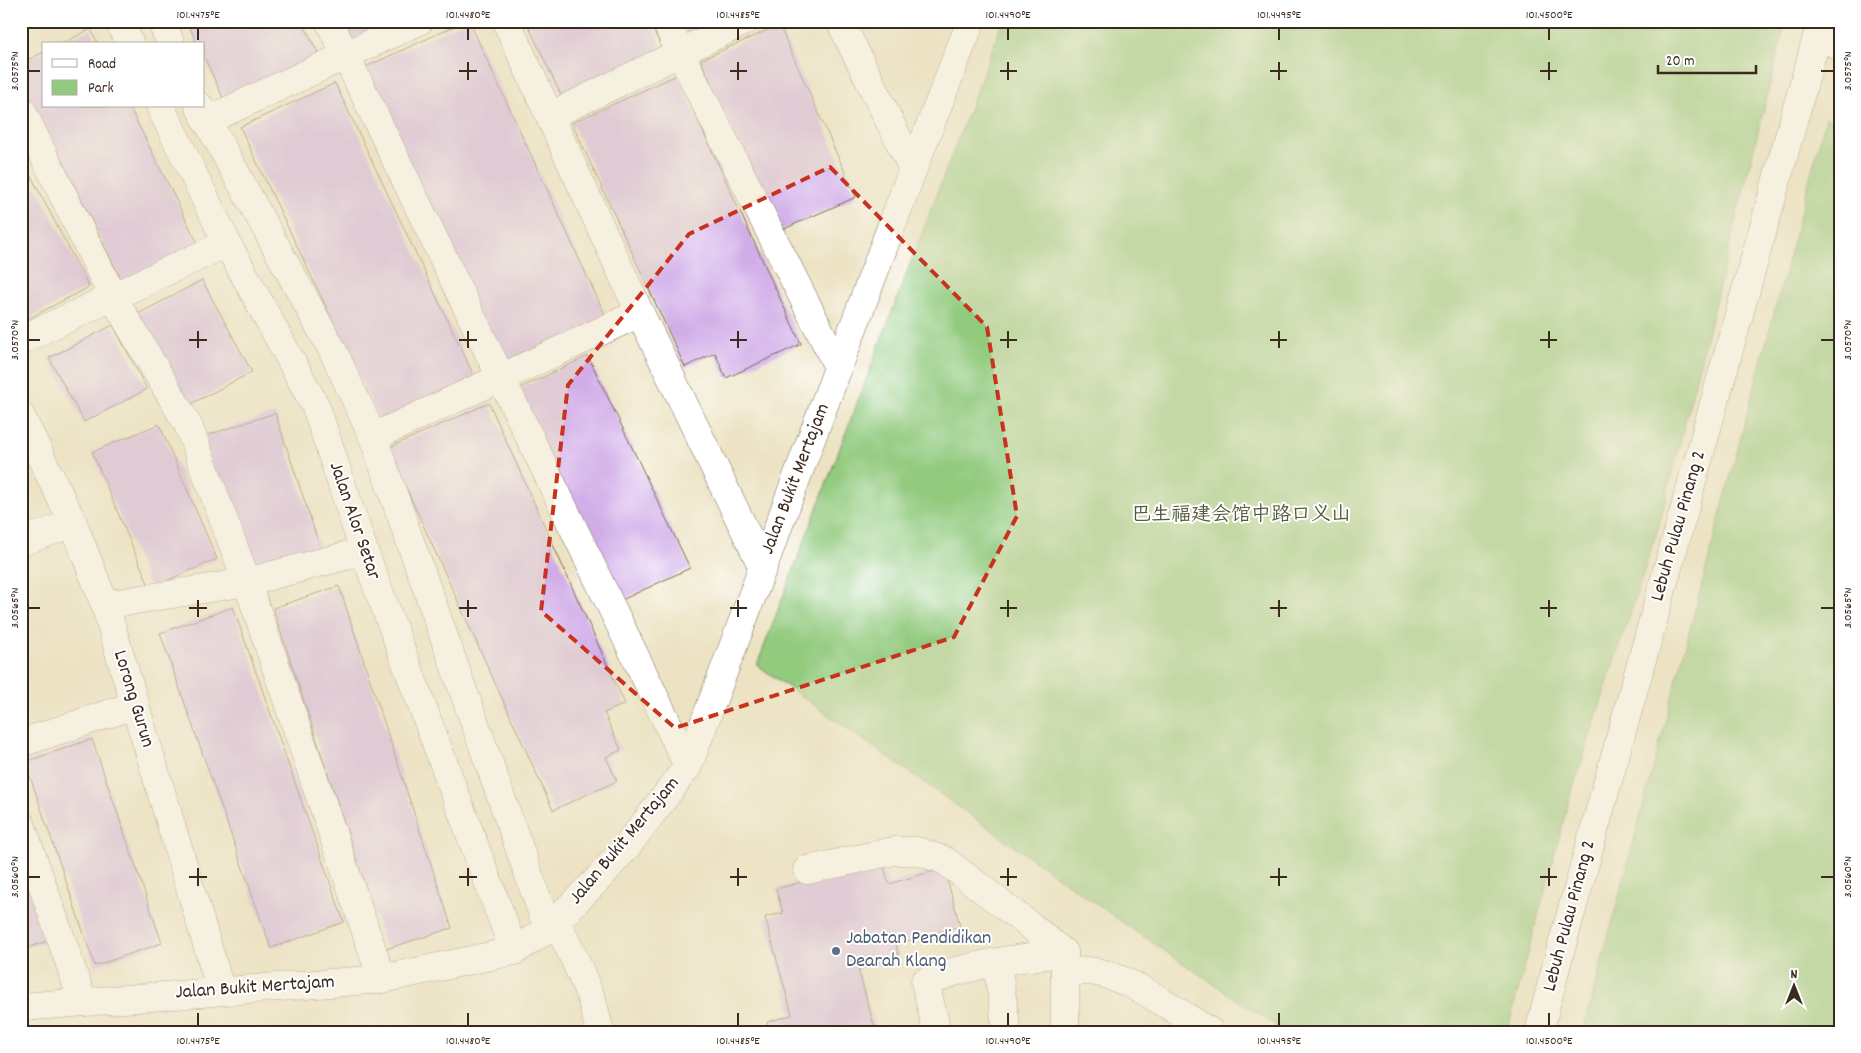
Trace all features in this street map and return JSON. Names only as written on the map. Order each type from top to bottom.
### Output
[{"type":"street","points":[[118,21],[129,42]]},
{"type":"street","points":[[161,21],[170,42]]},
{"type":"street","points":[[328,21],[688,766]]},
{"type":"street","points":[[418,21],[345,55],[202,114],[334,353],[373,438],[552,925],[575,960],[592,1000],[600,1032]]},
{"type":"street","points":[[506,21],[640,313],[763,568]]},
{"type":"street","points":[[666,21],[680,53],[838,367]]},
{"type":"street","points":[[550,116],[745,21]]},
{"type":"street","points":[[840,21],[913,169]]},
{"type":"street","name":"Jalan Bukit Mertajam","points":[[21,1007],[382,979],[514,951],[552,925],[597,880],[628,845],[688,766],[913,169],[971,21]]},
{"type":"street","name":"Lebuh Pulau Pinang 2","points":[[1539,1032],[1560,952],[1826,34]]},
{"type":"street","name":"Jalan Alor Setar","points":[[161,108],[227,244],[316,407],[364,551],[514,951]]},
{"type":"street","points":[[21,109],[113,297],[188,425],[247,582],[382,979]]},
{"type":"street","points":[[21,340],[227,244]]},
{"type":"street","points":[[373,438],[640,313]]},
{"type":"street","name":"Lorong Gurun","points":[[21,416],[73,523],[105,605],[221,991]]},
{"type":"street","points":[[21,542],[73,523]]},
{"type":"street","points":[[105,605],[247,582],[364,551]]},
{"type":"street","points":[[21,743],[135,705]]},
{"type":"street","points":[[21,824],[83,1002]]},
{"type":"street","points":[[808,870],[894,851],[917,851],[944,860],[1032,927],[1064,963],[1065,1032]]},
{"type":"street","points":[[997,963],[1007,1032]]},
{"type":"street","points":[[937,1032],[925,982],[964,968],[997,963],[1064,963],[1112,976],[1144,991],[1210,1032]]},
{"type":"highlighted area","points":[[830,167],[987,327],[1017,516],[954,637],[675,728],[541,611],[568,385],[689,234]]},
{"type":"green space","name":"巴生福建会馆中路口义山","points":[[1003,21],[1786,21],[1659,525],[1569,800],[1507,1032],[1285,1032],[1132,929],[757,665]]},
{"type":"green space","points":[[1826,117],[1840,127],[1840,1032],[1583,1032]]},
{"type":"building","points":[[187,21],[302,21],[320,57],[225,102],[205,59],[205,42],[196,42]]},
{"type":"building","points":[[341,21],[403,21],[352,44]]},
{"type":"building","points":[[469,21],[607,319],[500,368],[361,69]]},
{"type":"building","points":[[526,21],[649,21],[662,48],[561,95]]},
{"type":"building","points":[[681,21],[722,21],[688,37]]},
{"type":"building","points":[[779,25],[856,197],[777,232],[701,60]]},
{"type":"building","points":[[91,29],[97,42],[65,42]]},
{"type":"building","points":[[42,53],[42,108],[130,108],[199,246],[123,283],[21,79],[21,63]]},
{"type":"building","points":[[677,75],[801,344],[726,378],[715,353],[685,367],[572,123]]},
{"type":"building","points":[[335,83],[475,378],[381,422],[240,127]]},
{"type":"building","points":[[21,157],[89,287],[24,321],[21,317]]},
{"type":"building","points":[[202,280],[252,372],[187,406],[138,314]]},
{"type":"building","points":[[113,325],[147,389],[84,422],[49,358]]},
{"type":"building","points":[[588,356],[690,568],[611,605],[509,393]]},
{"type":"building","points":[[489,403],[625,704],[604,713],[621,750],[606,757],[617,781],[553,810],[388,448]]},
{"type":"building","points":[[275,413],[321,550],[248,574],[202,437]]},
{"type":"building","points":[[159,424],[217,559],[150,588],[92,452]]},
{"type":"building","points":[[339,586],[452,928],[386,949],[273,608]]},
{"type":"building","points":[[233,607],[344,922],[271,948],[160,633]]},
{"type":"building","points":[[92,739],[162,943],[95,966],[25,762]]},
{"type":"building","name":"Jabatan Pendidikan Dearah Klang","points":[[882,860],[889,884],[944,868],[960,926],[896,944],[899,958],[858,969],[876,1032],[770,1032],[767,1022],[792,1015],[765,917],[783,913],[776,889]]},
{"type":"building","points":[[21,867],[48,941],[21,950]]},
{"type":"place","name":"Jabatan Pendidikan Dearah Klang","points":[[836,951]]}]
